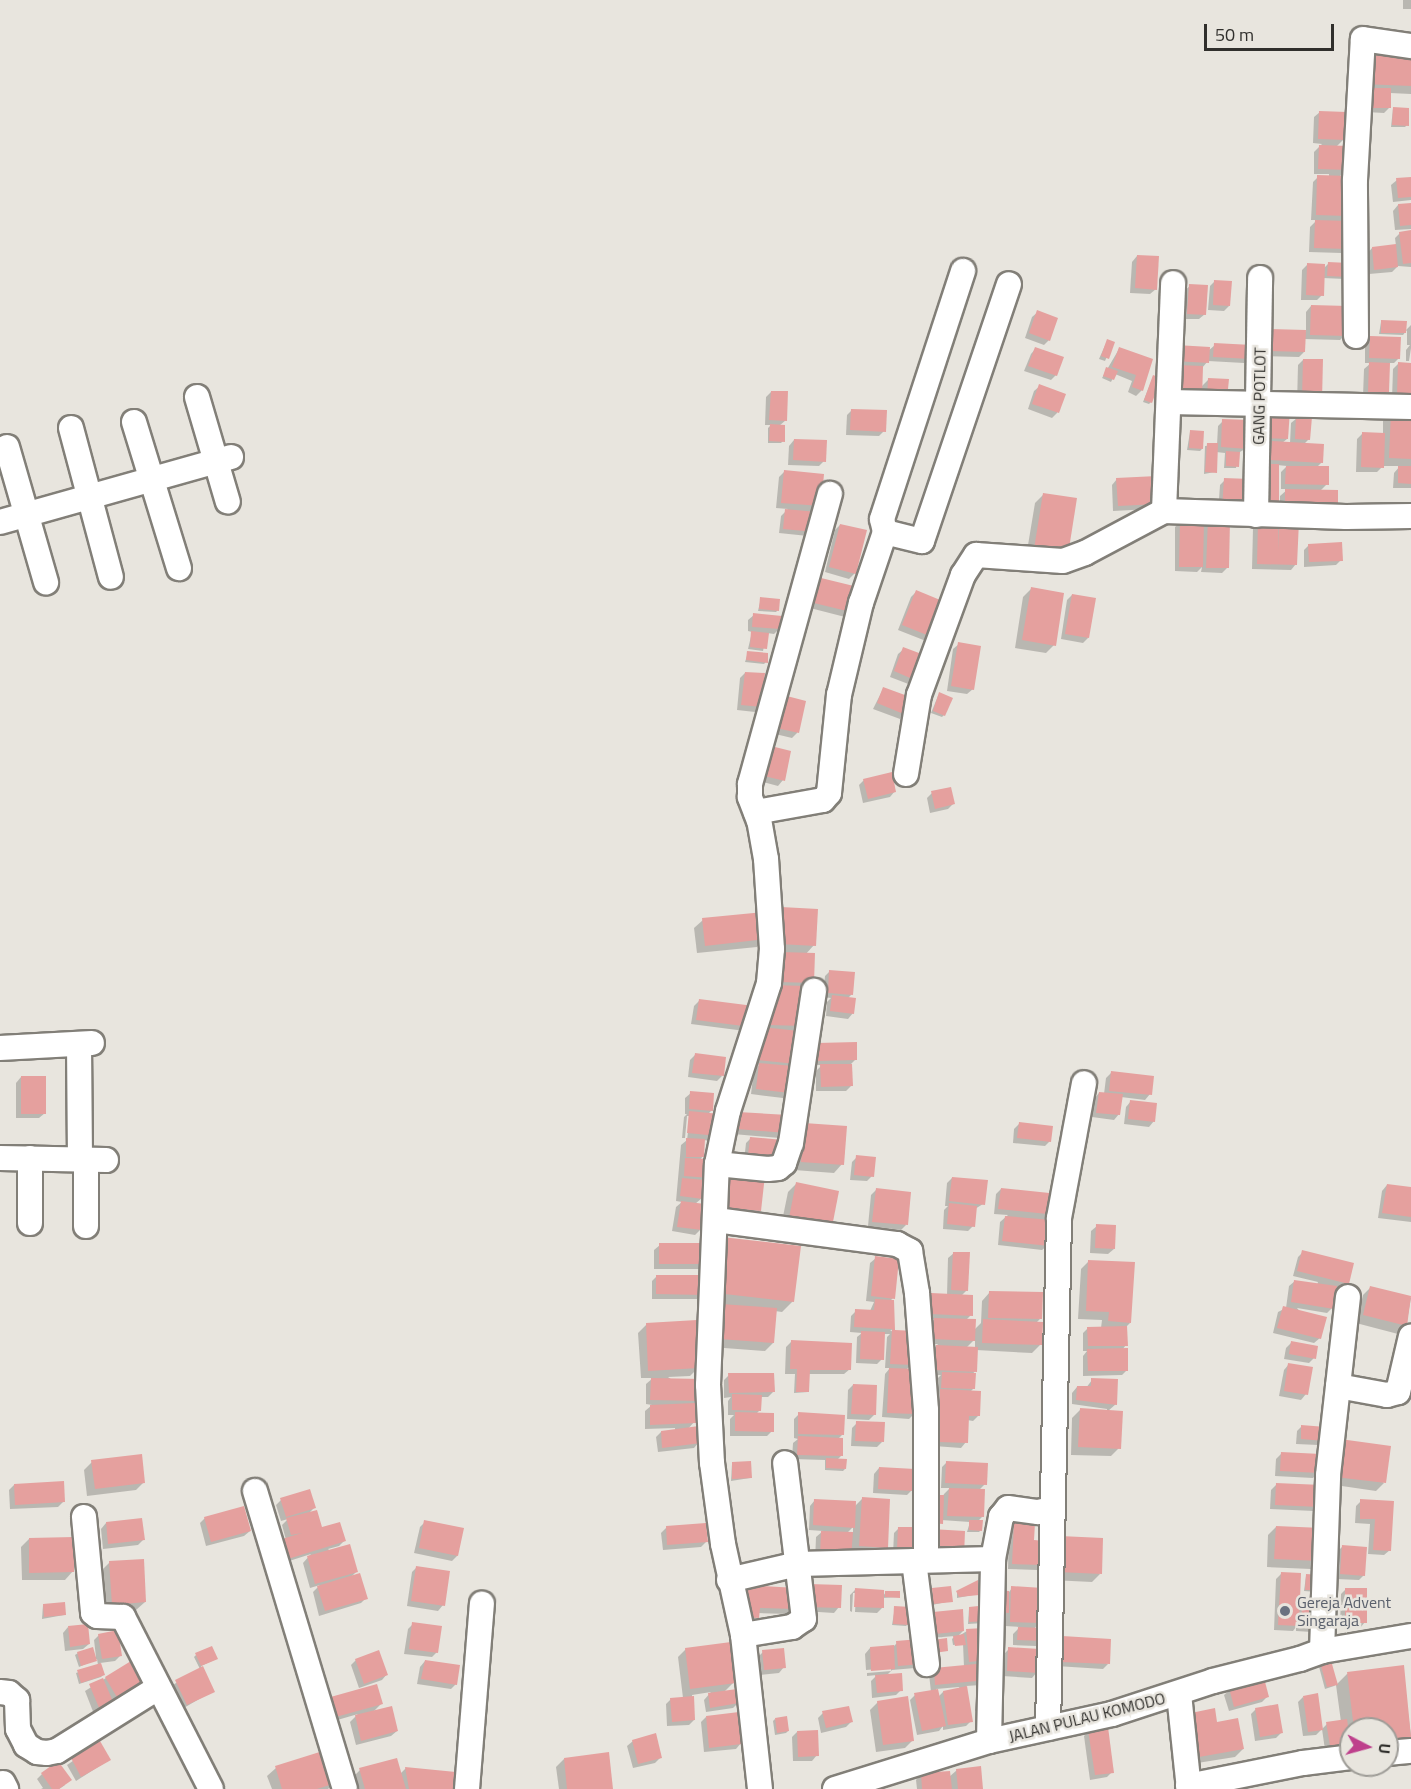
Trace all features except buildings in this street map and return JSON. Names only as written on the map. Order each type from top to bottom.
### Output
[{"type":"street","points":[[1356,336],[1355,180],[1363,39],[1411,46]]},
{"type":"street","points":[[756,812],[823,800],[829,793],[839,695],[861,603],[885,532],[882,519],[963,271]]},
{"type":"street","name":"GANG POTLOT","points":[[1256,515],[1260,278]]},
{"type":"street","points":[[1164,511],[1173,283]]},
{"type":"street","points":[[885,532],[922,541],[1009,284]]},
{"type":"street","points":[[197,397],[224,459],[228,502]]},
{"type":"street","points":[[1169,402],[1411,407]]},
{"type":"street","points":[[134,422],[178,568]]},
{"type":"street","points":[[72,428],[111,577]]},
{"type":"street","points":[[7,447],[46,582]]},
{"type":"street","points":[[0,522],[224,459]]},
{"type":"street","points":[[760,1789],[743,1635],[729,1580],[712,1463],[708,1385],[717,1164],[728,1111],[769,984],[771,922],[765,844],[750,797],[750,784],[830,494]]},
{"type":"street","points":[[906,774],[919,695],[963,575],[976,555],[1063,561],[1085,553],[1164,511],[1256,515],[1411,516]]},
{"type":"street","points":[[717,1164],[768,1169],[778,1168],[784,1163],[791,1143],[814,990]]},
{"type":"street","points":[[0,1048],[85,1044],[91,1160],[86,1226]]},
{"type":"street","points":[[1048,1728],[1059,1218],[1084,1083]]},
{"type":"street","points":[[0,1158],[91,1160]]},
{"type":"street","points":[[30,1158],[30,1223]]},
{"type":"street","points":[[716,1220],[897,1244],[910,1251],[917,1293],[926,1410],[920,1560],[927,1664]]},
{"type":"street","points":[[1322,1651],[1328,1475],[1348,1297]]},
{"type":"street","points":[[1338,1386],[1388,1395],[1398,1392],[1411,1336]]},
{"type":"street","points":[[743,1635],[801,1623],[804,1616],[785,1463]]},
{"type":"street","points":[[255,1491],[345,1789]]},
{"type":"street","points":[[989,1742],[993,1559],[1001,1516],[1008,1508],[1038,1512],[1052,1509]]},
{"type":"street","points":[[84,1517],[93,1613],[97,1616],[123,1617],[211,1789]]},
{"type":"street","points":[[729,1580],[798,1564],[993,1559]]},
{"type":"street","points":[[466,1789],[482,1604]]},
{"type":"street","name":"JALAN PULAU KOMODO","points":[[835,1789],[989,1742],[1112,1714],[1213,1681],[1300,1659],[1322,1651],[1411,1636]]},
{"type":"street","points":[[0,1692],[9,1694],[17,1700],[18,1729],[26,1745],[37,1752],[47,1753],[57,1751],[158,1688]]},
{"type":"street","points":[[1179,1694],[1189,1788],[1303,1763],[1339,1758]]},
{"type":"place","name":"Gereja Advent Singaraja","points":[[1285,1611]]}]
